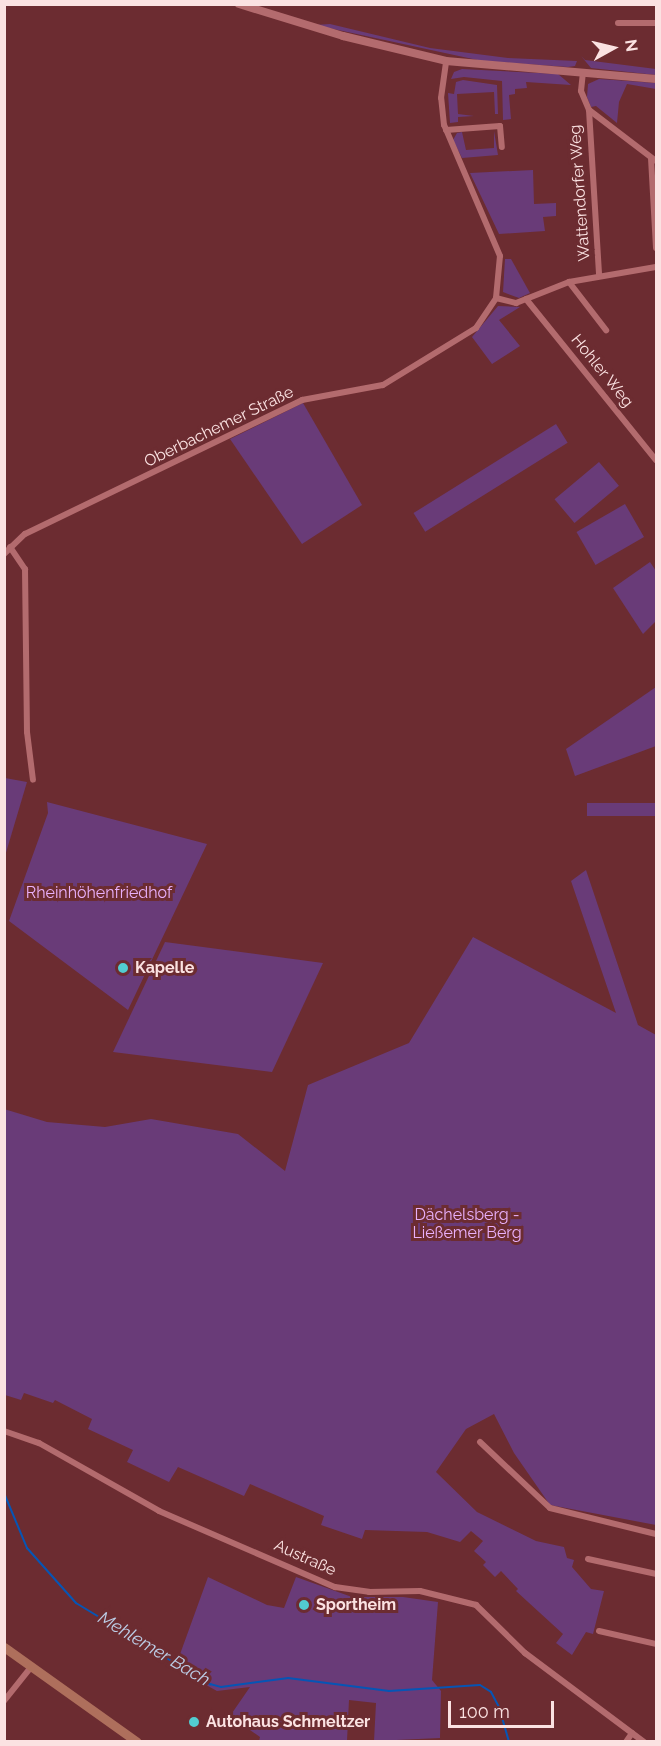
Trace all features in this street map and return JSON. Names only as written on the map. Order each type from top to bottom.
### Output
[{"type":"main road","points":[[4,1647],[137,1742]]},
{"type":"street","points":[[239,4],[331,33],[447,61],[657,79]]},
{"type":"street","points":[[618,23],[657,23]]},
{"type":"street","name":"Oberbachemer Straße","points":[[4,554],[25,534],[302,400],[383,385],[471,332],[496,298],[500,276],[498,245],[446,130],[441,98],[447,61]]},
{"type":"street","name":"Wattendorfer Weg","points":[[583,72],[581,91],[589,110],[599,275]]},
{"type":"street","points":[[589,110],[654,159],[657,248]]},
{"type":"street","points":[[446,130],[500,126],[502,147]]},
{"type":"street","points":[[496,298],[516,303],[569,282],[599,275],[657,267]]},
{"type":"street","points":[[569,282],[606,330]]},
{"type":"street","name":"Hohler Weg","points":[[526,299],[657,460]]},
{"type":"street","points":[[10,547],[25,569],[27,732],[33,780]]},
{"type":"street","name":"Austraße","points":[[4,1431],[39,1443],[159,1511],[335,1587],[369,1592],[420,1591],[476,1605],[525,1653],[644,1742]]},
{"type":"street","points":[[480,1442],[550,1508],[657,1534]]},
{"type":"street","points":[[588,1559],[657,1574]]},
{"type":"street","points":[[599,1631],[657,1644]]},
{"type":"street","points":[[4,1701],[31,1667]]},
{"type":"street","points":[[626,1742],[632,1733]]},
{"type":"green space","points":[[330,24],[430,48],[508,58],[577,61],[575,66],[568,67],[482,61],[315,25]]},
{"type":"green space","points":[[581,56],[585,60],[656,69],[656,75],[591,68]]},
{"type":"green space","points":[[462,69],[558,74],[571,85],[526,82],[527,88],[515,89],[515,94],[509,95],[511,119],[503,120],[502,81],[464,77],[451,79],[454,72]]},
{"type":"green space","points":[[599,79],[656,83],[656,89],[627,84],[619,102],[617,123],[596,106],[591,107],[587,97],[588,84]]},
{"type":"green space","points":[[463,80],[497,85],[498,114],[495,114],[494,92],[457,94],[458,114],[474,116],[458,117],[458,122],[450,123],[448,93],[454,94],[456,82]]},
{"type":"green space","points":[[494,131],[498,155],[462,158],[453,140],[457,133],[462,132],[466,150],[494,148]]},
{"type":"green space","points":[[533,170],[534,204],[556,203],[556,216],[543,217],[545,231],[499,234],[470,173]]},
{"type":"green space","points":[[505,259],[511,259],[530,293],[519,298],[503,292]]},
{"type":"green space","points":[[498,306],[520,307],[499,320],[520,346],[492,364],[472,337]]},
{"type":"green space","points":[[303,403],[362,505],[302,544],[230,439]]},
{"type":"green space","points":[[556,424],[568,443],[425,532],[414,513]]},
{"type":"green space","points":[[599,462],[619,486],[574,523],[555,499]]},
{"type":"green space","points":[[625,504],[644,537],[596,565],[577,532]]},
{"type":"green space","points":[[650,562],[656,571],[656,621],[643,634],[613,588]]},
{"type":"green space","points":[[656,687],[656,746],[575,776],[566,749]]},
{"type":"green space","points":[[4,778],[27,782],[5,856]]},
{"type":"green space","name":"Rheinhöhenfriedhof","points":[[47,802],[207,844],[128,1010],[9,921],[48,813]]},
{"type":"green space","points":[[587,803],[656,803],[656,816],[587,816]]},
{"type":"green space","name":"Dächelsberg - Ließemer Berg","points":[[586,870],[638,1025],[656,1035],[656,1525],[550,1505],[514,1453],[494,1414],[466,1429],[436,1472],[477,1512],[536,1541],[564,1547],[567,1558],[574,1560],[572,1567],[591,1589],[604,1591],[593,1634],[586,1632],[572,1655],[556,1643],[563,1634],[516,1591],[518,1589],[501,1571],[495,1577],[483,1565],[486,1562],[474,1551],[483,1541],[471,1531],[460,1542],[427,1532],[365,1530],[362,1539],[321,1525],[324,1516],[250,1484],[244,1496],[178,1467],[169,1482],[127,1462],[133,1450],[88,1429],[92,1419],[55,1400],[53,1403],[24,1393],[21,1400],[5,1395],[4,1109],[47,1122],[105,1127],[151,1119],[238,1134],[285,1171],[308,1085],[409,1043],[473,937],[616,1013],[571,881]]},
{"type":"green space","points":[[165,942],[323,963],[272,1072],[113,1052]]},
{"type":"green space","points":[[208,1577],[267,1605],[284,1608],[296,1577],[352,1597],[403,1597],[438,1602],[432,1680],[441,1691],[440,1738],[374,1741],[376,1703],[349,1700],[347,1741],[259,1741],[260,1737],[230,1716],[250,1687],[217,1691],[175,1668]]},
{"type":"waterway","name":"Mehlemer Bach","points":[[4,1493],[27,1548],[76,1603],[210,1684],[221,1687],[288,1678],[389,1691],[480,1685],[491,1692],[499,1707],[509,1742]]},
{"type":"place","name":"Kapelle","points":[[123,968]]},
{"type":"place","name":"Sportheim","points":[[304,1605]]},
{"type":"place","name":"Autohaus Schmeltzer","points":[[194,1722]]}]
